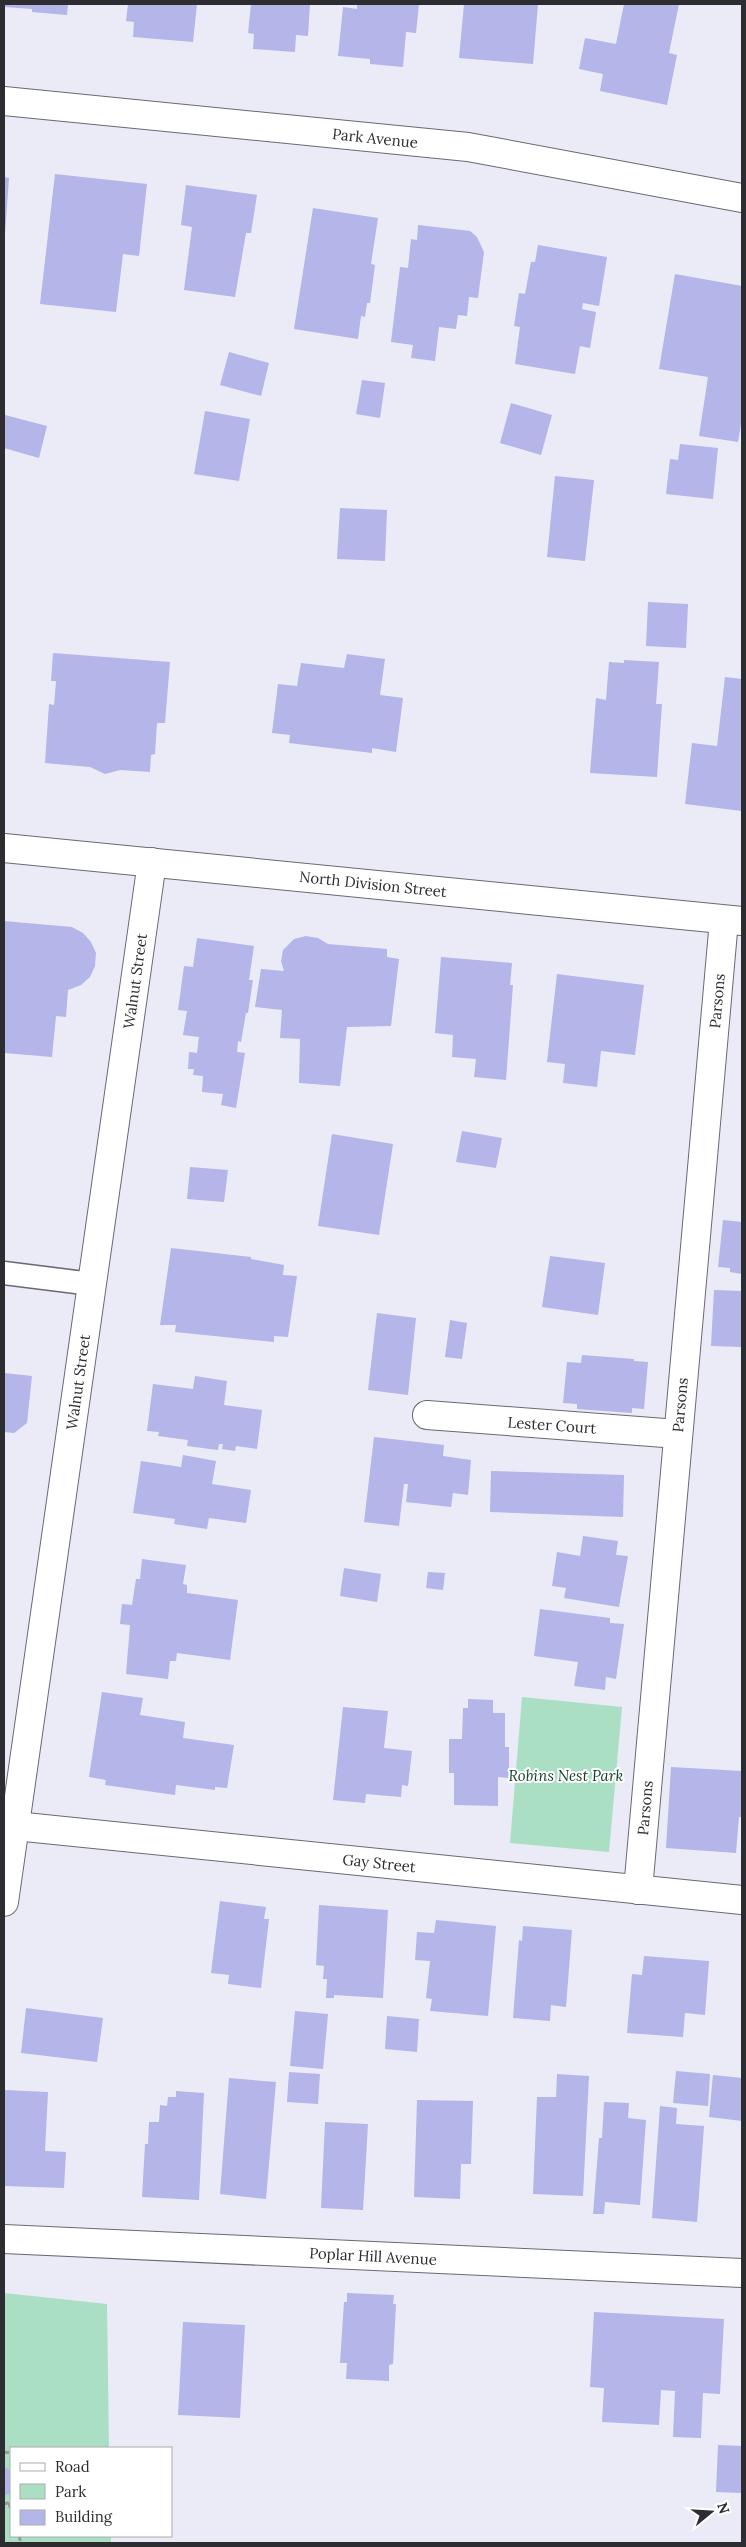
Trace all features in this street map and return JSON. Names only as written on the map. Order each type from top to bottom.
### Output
[{"type":"street","name":"Park Avenue","points":[[4,101],[468,147],[742,198]]},
{"type":"street","name":"North Division Street","points":[[4,848],[733,920]]},
{"type":"street","name":"Walnut Street","points":[[4,1902],[152,862]]},
{"type":"street","name":"Parsons","points":[[638,1890],[678,1434],[733,920]]},
{"type":"street","name":"Lester Court","points":[[426,1415],[678,1434]]},
{"type":"street","name":"Gay Street","points":[[15,1826],[742,1900]]},
{"type":"street","name":"Poplar Hill Avenue","points":[[4,2239],[742,2273]]},
{"type":"lane","points":[[4,1273],[92,1284]]},
{"type":"path","points":[[4,2504],[10,2503]]},
{"type":"green space","name":"Robins Nest Park","points":[[522,1697],[622,1707],[609,1852],[510,1843]]},
{"type":"green space","points":[[4,2293],[107,2304],[109,2447],[10,2447],[10,2537],[111,2537],[111,2543],[4,2543]]},
{"type":"building","points":[[4,4],[68,4],[67,15],[32,12],[32,9],[4,7]]},
{"type":"building","points":[[128,4],[197,4],[193,42],[133,37],[134,22],[126,21]]},
{"type":"building","points":[[251,4],[310,4],[308,36],[296,35],[295,52],[253,49],[254,34],[248,33]]},
{"type":"building","points":[[357,4],[419,4],[416,33],[406,32],[403,67],[370,64],[370,59],[338,56],[343,7],[357,9]]},
{"type":"building","points":[[464,4],[538,4],[533,64],[459,58]]},
{"type":"building","points":[[624,4],[679,4],[669,53],[677,55],[667,105],[600,91],[603,74],[579,69],[585,38],[616,44]]},
{"type":"building","points":[[55,174],[147,184],[139,256],[123,254],[116,312],[40,304]]},
{"type":"building","points":[[4,177],[9,178],[5,234],[4,234]]},
{"type":"building","points":[[186,185],[257,195],[251,233],[246,233],[235,297],[184,290],[192,227],[181,225]]},
{"type":"building","points":[[313,208],[378,218],[371,264],[375,265],[370,303],[367,303],[365,317],[361,316],[358,339],[294,329]]},
{"type":"building","points":[[418,225],[470,231],[477,237],[484,252],[478,298],[469,297],[467,316],[458,315],[456,329],[439,327],[435,361],[411,358],[413,345],[391,342],[400,267],[408,268],[411,239],[417,240]]},
{"type":"building","points":[[538,245],[607,257],[599,306],[583,303],[582,309],[596,312],[590,348],[580,346],[575,374],[515,364],[520,327],[514,326],[519,293],[525,294],[531,262],[535,262]]},
{"type":"building","points":[[675,274],[742,286],[742,418],[738,442],[699,436],[708,377],[659,369]]},
{"type":"building","points":[[229,352],[269,363],[261,396],[220,385]]},
{"type":"building","points":[[362,380],[385,383],[380,418],[356,414]]},
{"type":"building","points":[[511,403],[552,415],[541,455],[500,443]]},
{"type":"building","points":[[205,411],[250,419],[239,481],[194,474]]},
{"type":"building","points":[[5,415],[47,426],[39,458],[4,448]]},
{"type":"building","points":[[680,444],[718,448],[713,499],[666,494],[670,459],[678,460]]},
{"type":"building","points":[[555,476],[594,480],[585,561],[547,557]]},
{"type":"building","points":[[340,508],[387,510],[385,561],[337,559]]},
{"type":"building","points":[[648,602],[688,604],[686,648],[646,646]]},
{"type":"building","points":[[53,653],[170,662],[165,723],[157,723],[155,754],[151,755],[150,772],[120,770],[105,774],[90,767],[45,763],[49,704],[54,705],[56,681],[51,681]]},
{"type":"building","points":[[347,654],[385,659],[380,695],[403,698],[396,752],[372,748],[372,753],[289,743],[290,735],[272,733],[278,684],[297,686],[301,663],[344,668]]},
{"type":"building","points":[[624,660],[659,662],[656,704],[662,704],[657,777],[590,773],[596,698],[606,700],[609,662],[624,663]]},
{"type":"building","points":[[725,677],[742,679],[742,811],[685,804],[692,743],[717,746]]},
{"type":"building","points":[[4,921],[72,927],[83,933],[91,942],[96,953],[95,966],[90,977],[81,985],[68,990],[66,1017],[56,1016],[52,1057],[4,1053]]},
{"type":"building","points":[[306,936],[318,938],[328,944],[387,949],[387,957],[399,959],[391,1026],[347,1027],[340,1086],[299,1083],[300,1039],[280,1038],[282,1010],[255,1007],[261,969],[284,971],[281,961],[283,950],[294,939]]},
{"type":"building","points":[[197,938],[254,946],[249,980],[253,980],[248,1013],[246,1013],[241,1042],[238,1041],[237,1052],[245,1053],[236,1108],[221,1105],[223,1094],[202,1092],[203,1076],[193,1075],[194,1069],[188,1069],[189,1052],[197,1053],[199,1037],[183,1035],[187,1011],[178,1010],[184,966],[193,967]]},
{"type":"building","points":[[441,957],[512,963],[510,985],[513,985],[506,1080],[474,1077],[476,1059],[452,1057],[453,1035],[435,1033]]},
{"type":"building","points":[[557,974],[644,985],[635,1055],[601,1051],[597,1087],[563,1083],[565,1064],[547,1062]]},
{"type":"building","points":[[462,1131],[502,1138],[496,1168],[456,1162]]},
{"type":"building","points":[[332,1134],[393,1144],[379,1235],[318,1226]]},
{"type":"building","points":[[190,1167],[228,1170],[224,1202],[187,1199]]},
{"type":"building","points":[[723,1220],[742,1222],[742,1274],[730,1272],[730,1268],[718,1267]]},
{"type":"building","points":[[171,1248],[251,1257],[251,1259],[284,1265],[283,1275],[297,1276],[288,1337],[274,1336],[274,1342],[175,1332],[176,1325],[160,1325]]},
{"type":"building","points":[[550,1256],[605,1263],[598,1315],[542,1307]]},
{"type":"building","points":[[714,1290],[742,1291],[742,1347],[711,1346]]},
{"type":"building","points":[[377,1313],[416,1318],[408,1395],[368,1390]]},
{"type":"building","points":[[450,1320],[467,1323],[462,1359],[445,1357]]},
{"type":"building","points":[[582,1355],[634,1359],[634,1361],[648,1362],[644,1409],[632,1408],[632,1413],[577,1409],[577,1404],[563,1403],[567,1362],[581,1363]]},
{"type":"building","points":[[4,1373],[32,1376],[27,1423],[14,1433],[4,1432]]},
{"type":"building","points":[[195,1376],[227,1381],[224,1405],[262,1410],[257,1449],[236,1446],[235,1451],[222,1449],[223,1444],[219,1444],[218,1450],[187,1446],[188,1440],[158,1436],[159,1432],[147,1431],[153,1384],[193,1389]]},
{"type":"building","points":[[374,1437],[444,1445],[443,1456],[471,1460],[468,1495],[453,1493],[451,1507],[406,1502],[408,1484],[404,1484],[399,1526],[364,1522]]},
{"type":"building","points":[[183,1455],[216,1461],[212,1484],[251,1490],[246,1523],[209,1518],[207,1529],[174,1524],[175,1519],[133,1513],[141,1461],[181,1467]]},
{"type":"building","points":[[491,1471],[624,1475],[623,1517],[490,1512]]},
{"type":"building","points":[[583,1536],[618,1541],[616,1555],[628,1556],[619,1607],[564,1598],[566,1588],[552,1586],[557,1552],[580,1556]]},
{"type":"building","points":[[142,1559],[186,1565],[183,1584],[187,1585],[187,1593],[238,1600],[230,1660],[177,1653],[176,1661],[170,1661],[168,1679],[126,1674],[130,1625],[120,1624],[122,1604],[132,1605],[136,1579],[140,1579]]},
{"type":"building","points":[[344,1568],[381,1574],[377,1602],[340,1596]]},
{"type":"building","points":[[428,1572],[445,1573],[443,1590],[426,1588]]},
{"type":"building","points":[[540,1609],[610,1618],[610,1623],[624,1624],[616,1679],[606,1677],[605,1690],[574,1686],[578,1662],[534,1656]]},
{"type":"building","points":[[102,1692],[143,1698],[140,1715],[185,1722],[183,1738],[234,1745],[227,1788],[215,1787],[215,1790],[176,1785],[175,1795],[105,1785],[106,1780],[89,1777]]},
{"type":"building","points":[[468,1699],[493,1700],[493,1713],[505,1713],[505,1747],[509,1747],[509,1778],[498,1777],[498,1806],[454,1805],[454,1773],[449,1773],[449,1739],[462,1739],[463,1708],[468,1708]]},
{"type":"building","points":[[343,1707],[388,1711],[384,1748],[412,1751],[408,1786],[402,1785],[401,1797],[366,1794],[365,1803],[333,1800]]},
{"type":"building","points":[[671,1767],[742,1771],[742,1817],[739,1817],[736,1853],[666,1848]]},
{"type":"building","points":[[220,1901],[266,1907],[264,1919],[269,1919],[261,1988],[228,1984],[229,1975],[211,1973]]},
{"type":"building","points":[[319,1905],[388,1910],[383,1998],[334,1995],[334,1998],[326,1998],[327,1979],[323,1979],[324,1966],[316,1965]]},
{"type":"building","points":[[436,1920],[496,1926],[488,2016],[430,2011],[432,1999],[426,1998],[430,1961],[415,1960],[417,1932],[434,1933]]},
{"type":"building","points":[[523,1926],[572,1930],[566,2007],[551,2005],[550,2021],[513,2018],[519,1940],[522,1941]]},
{"type":"building","points":[[644,1956],[709,1961],[705,2015],[685,2013],[683,2037],[627,2033],[632,1974],[642,1975]]},
{"type":"building","points":[[26,2008],[103,2018],[97,2062],[21,2053]]},
{"type":"building","points":[[295,2011],[328,2014],[323,2069],[290,2066]]},
{"type":"building","points":[[387,2016],[419,2019],[417,2052],[385,2049]]},
{"type":"building","points":[[676,2071],[710,2074],[708,2106],[673,2103]]},
{"type":"building","points":[[289,2072],[320,2074],[318,2104],[287,2102]]},
{"type":"building","points":[[557,2074],[589,2076],[583,2196],[533,2194],[537,2097],[556,2097]]},
{"type":"building","points":[[713,2075],[742,2078],[742,2121],[709,2117]]},
{"type":"building","points":[[229,2078],[276,2082],[266,2199],[220,2194]]},
{"type":"building","points":[[4,2090],[48,2092],[45,2151],[66,2152],[64,2188],[4,2186]]},
{"type":"building","points":[[176,2091],[204,2093],[199,2200],[142,2197],[145,2144],[148,2144],[149,2122],[159,2122],[160,2105],[167,2106],[168,2097],[176,2097]]},
{"type":"building","points":[[417,2100],[473,2101],[471,2164],[461,2164],[460,2199],[414,2197]]},
{"type":"building","points":[[604,2102],[629,2103],[628,2118],[646,2120],[640,2205],[605,2202],[604,2214],[593,2214],[599,2138],[602,2138]]},
{"type":"building","points":[[660,2106],[677,2108],[676,2124],[704,2126],[697,2222],[652,2218]]},
{"type":"building","points":[[325,2122],[368,2124],[363,2210],[321,2208]]},
{"type":"building","points":[[347,2293],[394,2295],[393,2304],[396,2304],[393,2364],[389,2365],[389,2381],[346,2379],[347,2363],[340,2363],[344,2302],[347,2302]]},
{"type":"building","points":[[594,2312],[724,2319],[720,2394],[703,2393],[701,2438],[673,2437],[675,2391],[661,2390],[659,2425],[602,2422],[604,2388],[590,2387]]},
{"type":"building","points":[[183,2322],[245,2325],[240,2418],[178,2415]]},
{"type":"building","points":[[718,2445],[742,2446],[742,2493],[716,2492]]},
{"type":"building","points":[[4,2468],[8,2468],[10,2472],[10,2494],[4,2495]]}]
